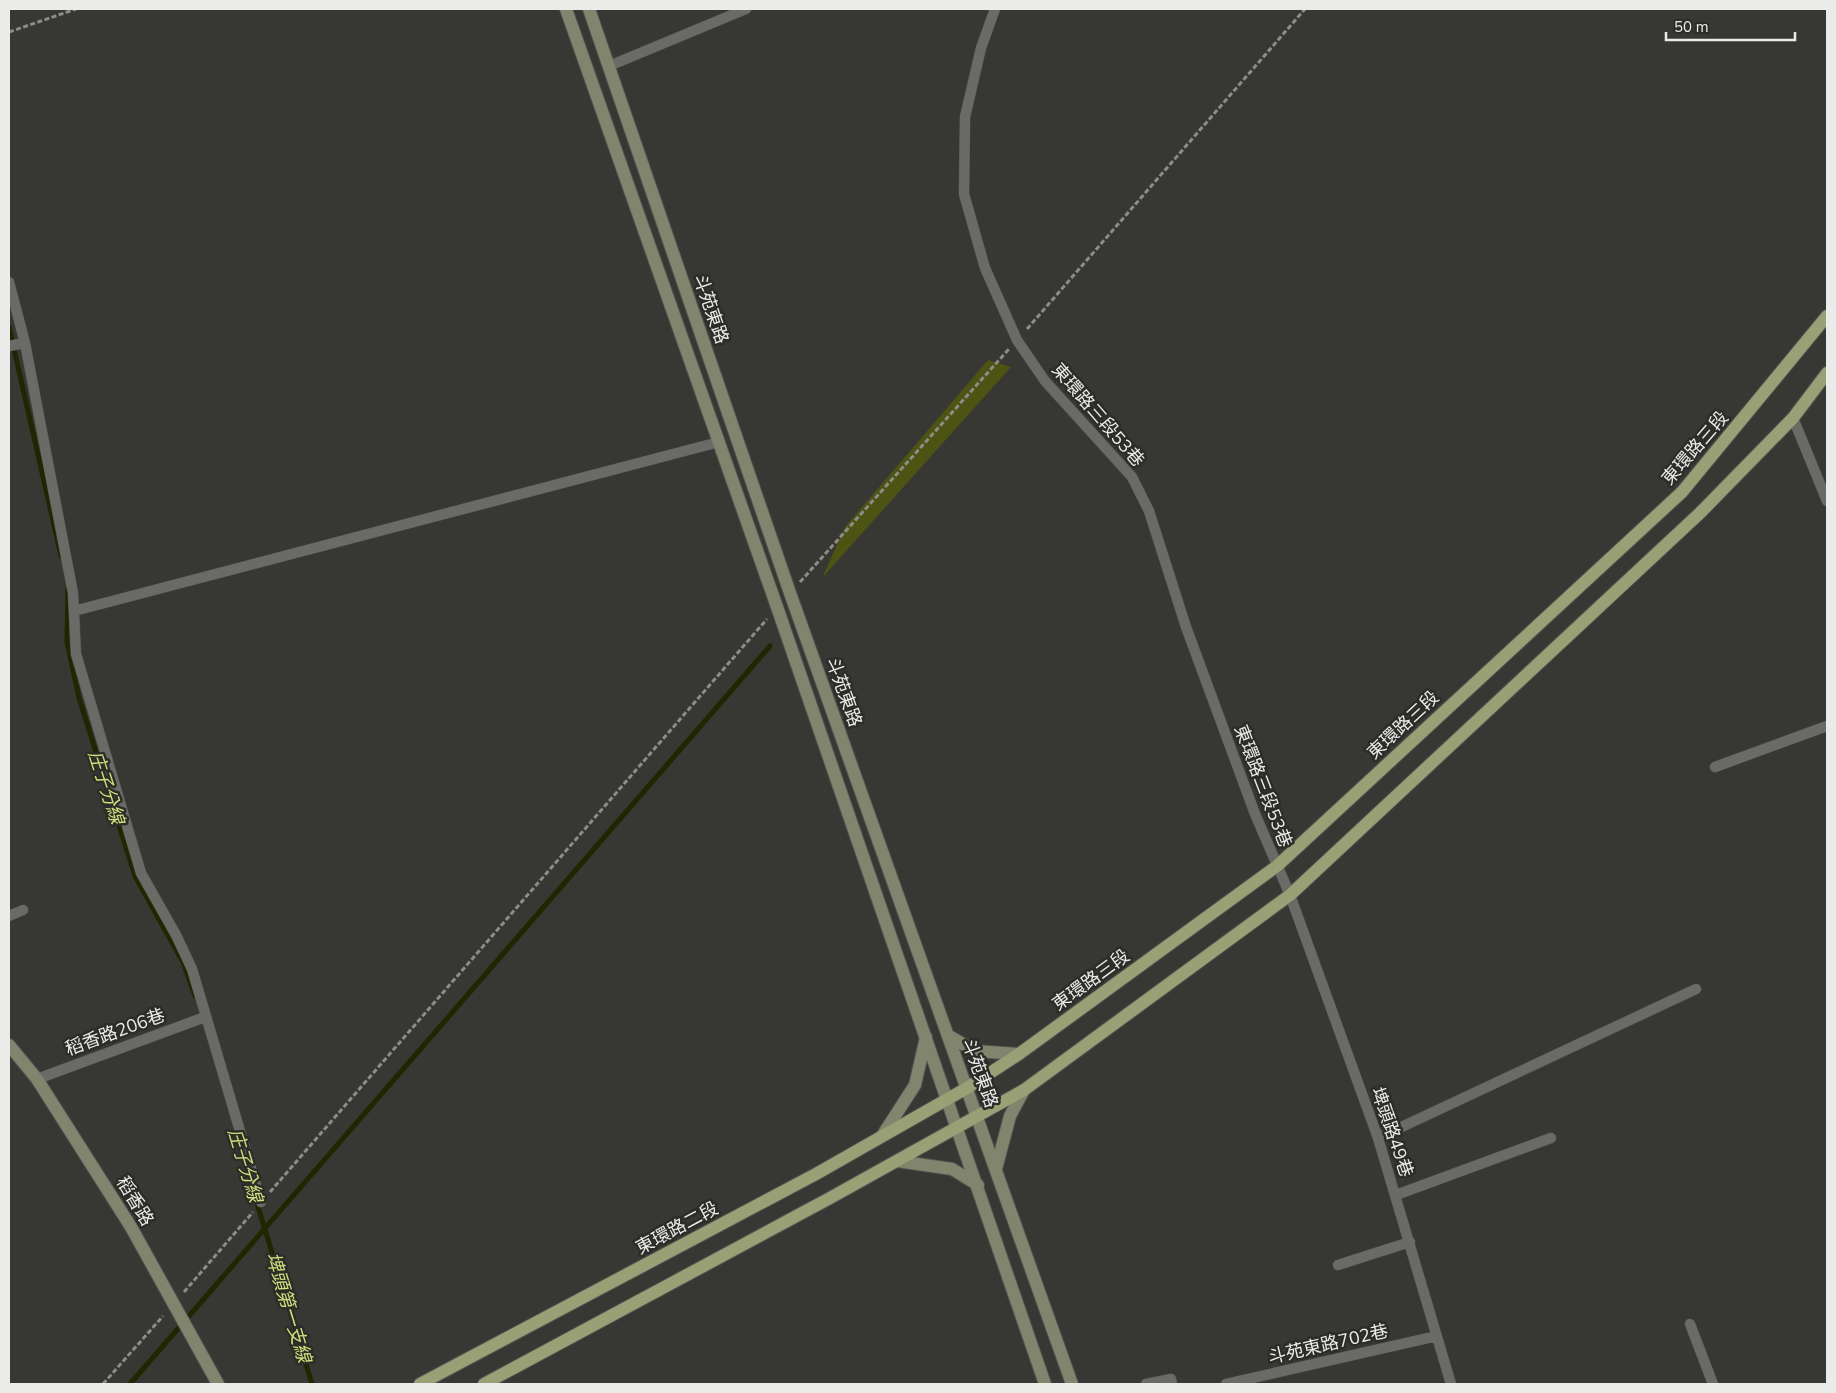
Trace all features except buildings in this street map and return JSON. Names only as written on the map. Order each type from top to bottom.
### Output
[{"type":"main road","name":"斗苑東路","points":[[566,9],[719,442],[1046,1384]]},
{"type":"main road","name":"斗苑東路","points":[[589,9],[790,593],[1072,1384]]},
{"type":"main road","name":"東環路三段","points":[[948,1098],[967,1088],[1019,1054],[1277,866],[1682,492],[1827,316]]},
{"type":"main road","points":[[484,1384],[1024,1090],[1290,895],[1701,512],[1793,418],[1827,373]]},
{"type":"main road","points":[[949,1036],[975,1051],[1019,1054]]},
{"type":"main road","points":[[882,1136],[915,1085],[926,1037]]},
{"type":"main road","name":"稻香路","points":[[9,1045],[37,1079],[132,1227],[218,1384]]},
{"type":"main road","points":[[996,1169],[1010,1116],[1024,1090]]},
{"type":"main road","name":"東環路二段","points":[[420,1384],[816,1174],[948,1098]]},
{"type":"main road","points":[[897,1160],[952,1169],[978,1185]]},
{"type":"lane","points":[[609,66],[746,9]]},
{"type":"lane","name":"東環路三段53巷","points":[[995,9],[981,48],[965,117],[964,194],[985,268],[1017,340],[1045,381],[1132,478],[1149,511],[1190,637],[1255,814],[1290,895]]},
{"type":"lane","points":[[9,282],[25,343],[74,593],[76,654],[142,873],[176,935],[192,969],[261,1202]]},
{"type":"lane","points":[[9,346],[25,343]]},
{"type":"lane","points":[[1793,418],[1827,501]]},
{"type":"lane","points":[[74,611],[719,442]]},
{"type":"lane","points":[[1715,767],[1827,726]]},
{"type":"lane","name":"埤頭路49巷","points":[[1290,895],[1378,1138],[1452,1384]]},
{"type":"lane","points":[[9,916],[23,910]]},
{"type":"lane","points":[[1378,1138],[1696,989]]},
{"type":"lane","name":"稻香路206巷","points":[[37,1079],[205,1017]]},
{"type":"lane","points":[[1396,1195],[1551,1138]]},
{"type":"lane","points":[[1338,1266],[1410,1242]]},
{"type":"lane","points":[[1690,1324],[1713,1384]]},
{"type":"lane","name":"斗苑東路702巷","points":[[1226,1384],[1437,1336]]},
{"type":"lane","points":[[1146,1384],[1171,1379],[1172,1384]]},
{"type":"path","points":[[9,32],[76,9]]},
{"type":"green space","points":[[988,360],[1011,367],[822,578],[845,527]]},
{"type":"waterway","name":"庄子分線","points":[[9,327],[61,556]]},
{"type":"waterway","name":"庄子分線","points":[[68,587],[67,642],[79,698],[135,876],[183,962],[195,996]]},
{"type":"waterway","points":[[130,1384],[770,646]]},
{"type":"waterway","name":"埤頭第一支線","points":[[256,1200],[312,1384]]}]
